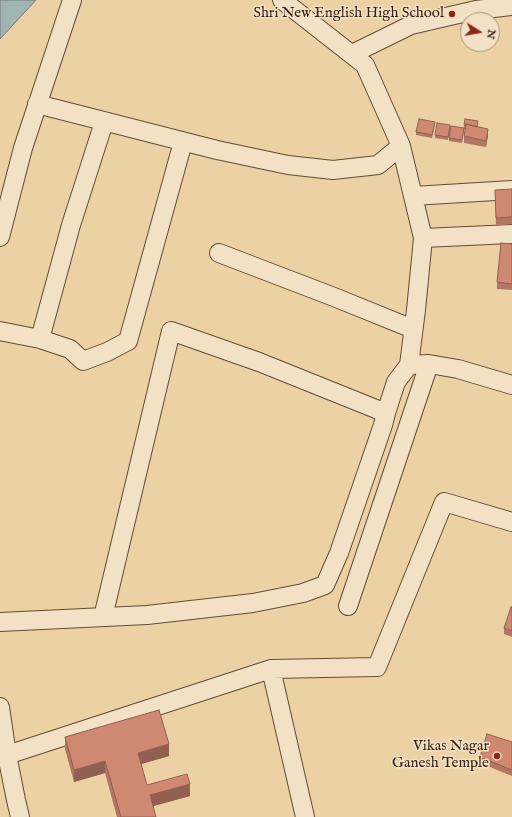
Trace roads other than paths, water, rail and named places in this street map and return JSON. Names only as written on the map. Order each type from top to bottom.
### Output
[{"type":"street","points":[[0,237],[23,148],[72,0]]},
{"type":"street","points":[[0,622],[147,615],[253,603],[303,593],[325,585],[339,553],[383,425],[396,382],[409,365],[423,238],[401,146],[365,64],[282,0]]},
{"type":"street","points":[[352,54],[411,24],[476,10],[512,6]]},
{"type":"street","points":[[37,104],[183,142],[288,166],[333,170],[378,165],[401,146]]},
{"type":"street","points":[[40,339],[71,225],[104,122]]},
{"type":"street","points":[[0,331],[40,339],[70,349],[83,361],[108,352],[128,341],[183,142]]},
{"type":"street","points":[[413,196],[512,190]]},
{"type":"street","points":[[423,238],[512,234]]},
{"type":"street","points":[[219,253],[413,329]]},
{"type":"street","points":[[103,617],[171,331],[259,362],[386,413]]},
{"type":"street","points":[[409,365],[429,364],[458,369],[512,386]]},
{"type":"street","points":[[348,606],[429,364]]},
{"type":"street","points":[[7,755],[271,669],[377,667],[444,502],[512,522]]},
{"type":"street","points":[[271,669],[305,817]]},
{"type":"street","points":[[0,707],[7,755],[20,817]]},
{"type":"place","name":"Shri New English High School","points":[[452,14]]},
{"type":"place","name":"Vikas Nagar Ganesh Temple","points":[[497,756]]}]
